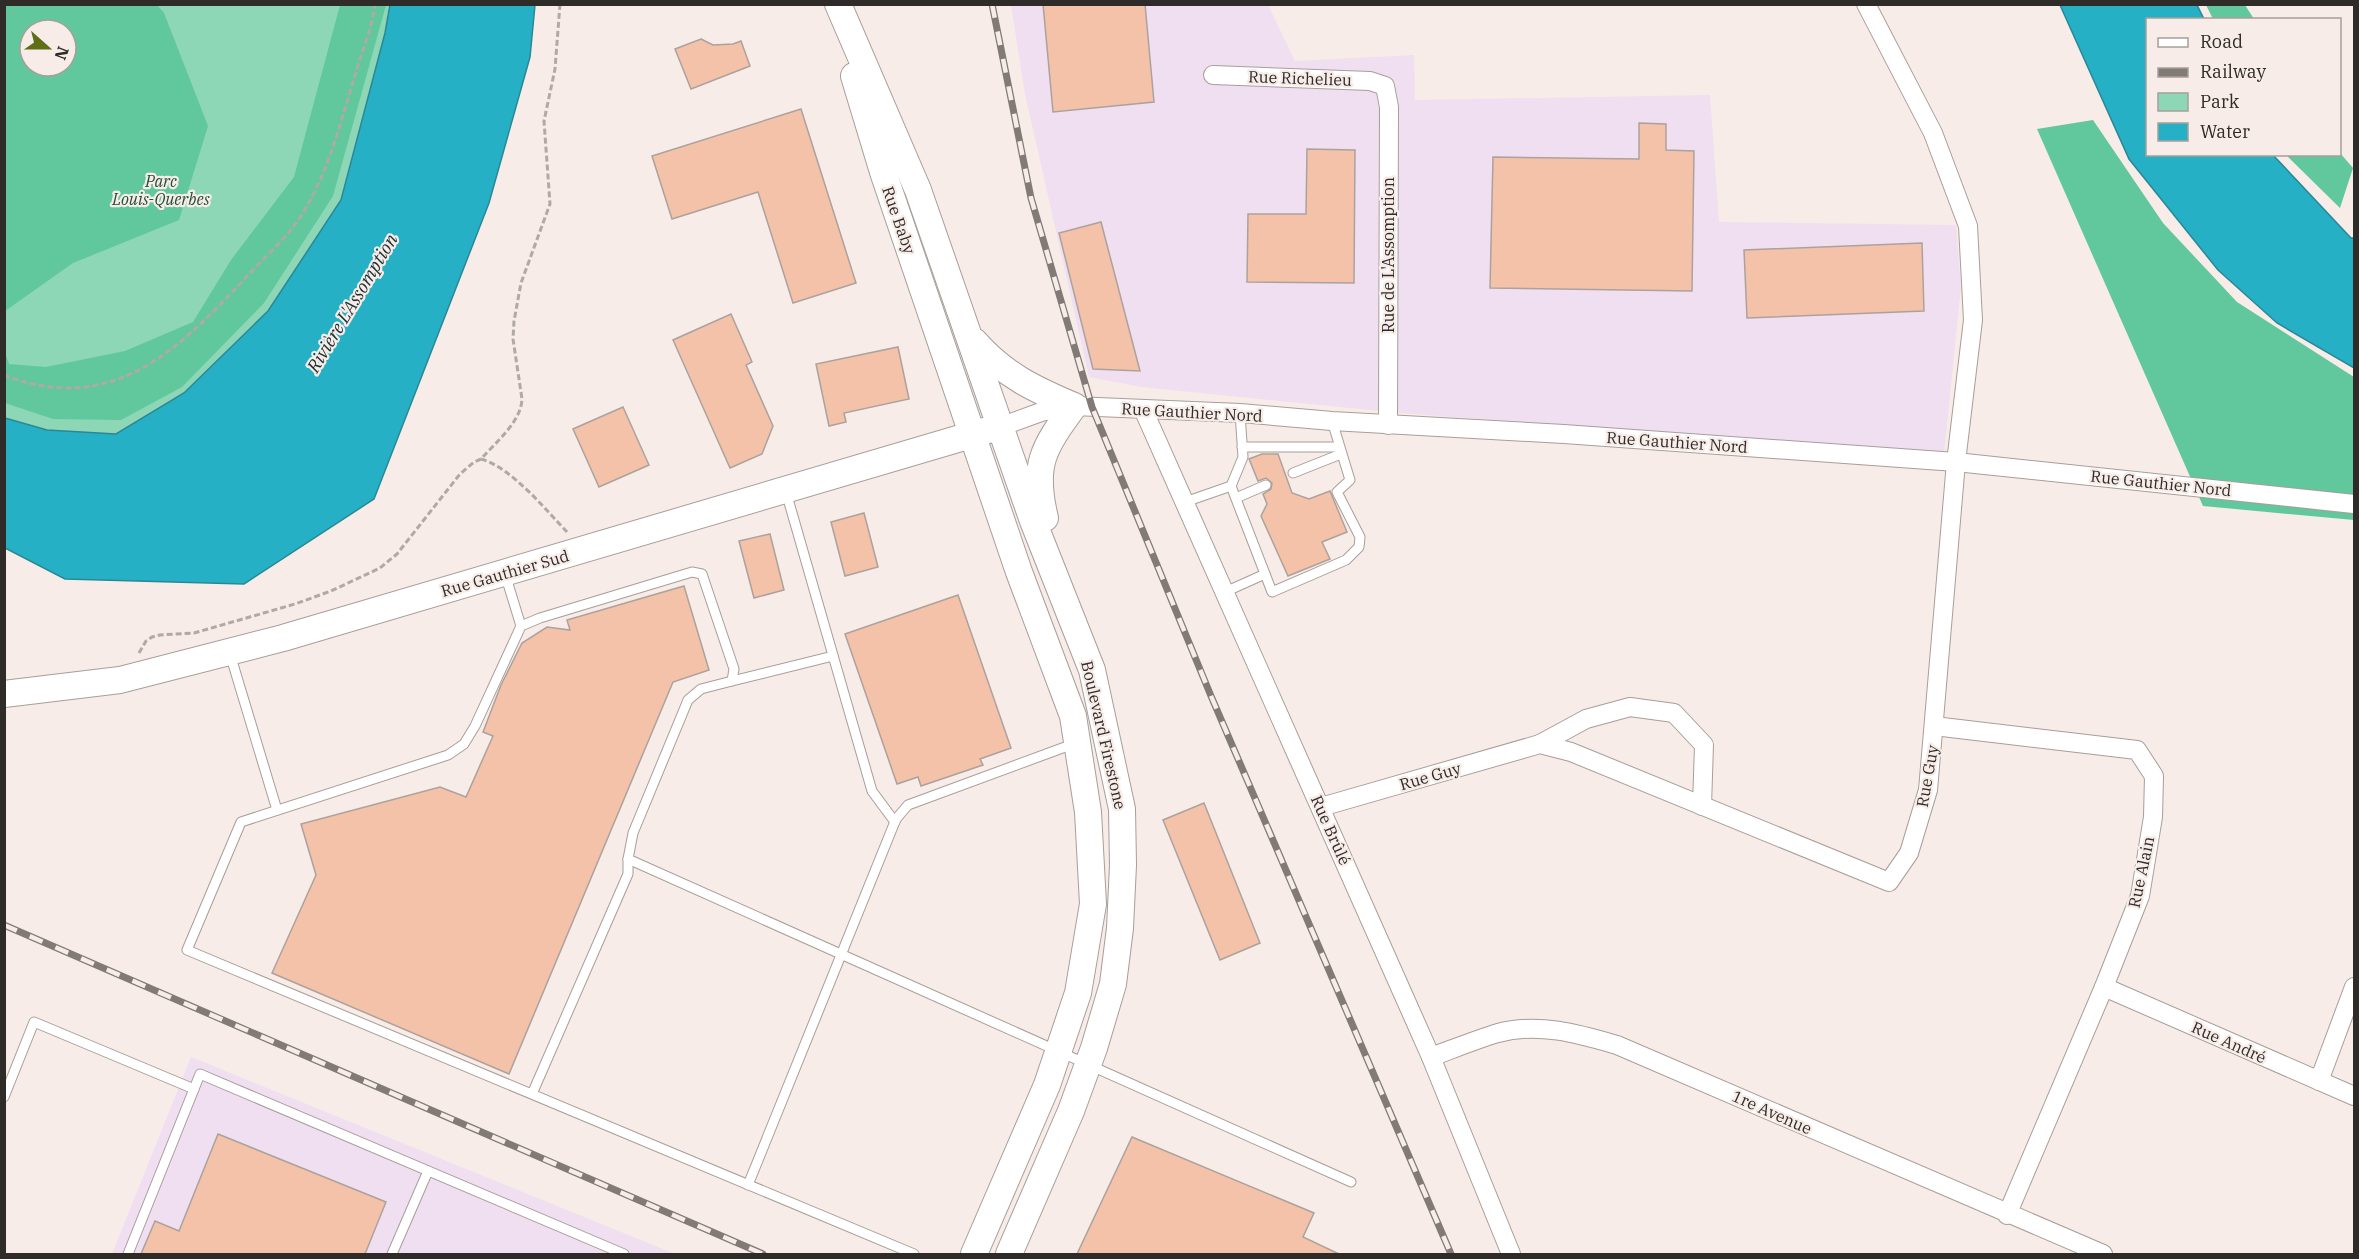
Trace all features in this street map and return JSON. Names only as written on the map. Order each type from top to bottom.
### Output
[{"type":"main road","name":"Rue Baby","points":[[831,4],[883,172],[972,435]]},
{"type":"main road","name":"Rue Baby","points":[[838,4],[918,190],[1000,427]]},
{"type":"main road","points":[[969,335],[991,360],[1006,372],[1041,392],[1074,406],[1045,449],[1038,479],[1039,494],[1066,606]]},
{"type":"main road","name":"Rue Gauthier Sud","points":[[4,694],[120,680],[294,635],[1000,427]]},
{"type":"main road","name":"Boulevard Firestone","points":[[1000,427],[1033,521],[1092,670],[1122,818],[1124,865],[1113,984],[1071,1111],[1008,1254]]},
{"type":"main road","name":"Boulevard Firestone","points":[[972,435],[1019,572],[1073,716],[1088,812],[1093,904],[1078,993],[1047,1085],[974,1254]]},
{"type":"street","name":"Rue Guy","points":[[1540,744],[1571,752],[1889,882],[1909,853],[1928,790],[1956,462],[1973,320],[1968,226],[1933,132],[1866,4]]},
{"type":"street","name":"Rue Richelieu","points":[[1213,75],[1370,81],[1385,86]]},
{"type":"street","name":"Rue de L'Assomption","points":[[1385,86],[1389,107],[1388,425]]},
{"type":"street","name":"Rue Gauthier Nord","points":[[1000,427],[1041,412],[1074,406],[1240,413],[1388,425],[1564,434],[1956,462],[2355,504]]},
{"type":"street","name":"Rue Brûlé","points":[[1143,409],[1431,1057],[1511,1254]]},
{"type":"street","name":"Rue Guy","points":[[1321,807],[1540,744],[1586,719],[1630,707],[1674,713],[1704,745],[1702,806]]},
{"type":"street","name":"Rue Alain","points":[[1935,726],[2137,750],[2154,776],[2153,817],[2140,896],[2007,1215]]},
{"type":"street","name":"Rue André","points":[[2104,987],[2355,1096]]},
{"type":"street","points":[[2319,1081],[2355,987]]},
{"type":"street","name":"1re Avenue","points":[[1431,1057],[1499,1033],[1523,1030],[1556,1030],[1607,1042],[2007,1215],[2103,1254]]},
{"type":"lane","points":[[1240,413],[1243,457],[1231,486],[1272,592],[1346,560],[1359,547],[1360,537],[1337,492],[1350,480],[1332,421]]},
{"type":"lane","points":[[1242,447],[1340,451]]},
{"type":"lane","points":[[1293,473],[1340,451]]},
{"type":"lane","points":[[1236,498],[1266,485]]},
{"type":"lane","points":[[1185,502],[1231,486]]},
{"type":"lane","points":[[785,490],[873,791],[895,822]]},
{"type":"lane","points":[[521,626],[540,618],[692,572],[702,574],[734,669],[732,681]]},
{"type":"lane","points":[[505,573],[521,626],[475,726],[464,744],[448,755],[241,822],[187,950],[915,1254]]},
{"type":"lane","points":[[1225,592],[1265,574]]},
{"type":"lane","points":[[230,652],[277,810]]},
{"type":"lane","points":[[532,1094],[628,874],[628,859],[633,833],[688,700],[701,689],[833,656]]},
{"type":"lane","points":[[748,1185],[895,822],[908,805],[1077,742]]},
{"type":"lane","points":[[628,859],[1351,1182]]},
{"type":"lane","points":[[4,1097],[34,1022],[194,1089]]},
{"type":"lane","points":[[128,1254],[200,1074],[624,1254]]},
{"type":"lane","points":[[392,1254],[428,1171]]},
{"type":"path","points":[[4,375],[45,387],[85,388],[112,383],[138,371],[173,348],[223,302],[304,213],[327,165],[375,4]]},
{"type":"path","points":[[252,617],[331,591],[389,562],[460,474],[474,462],[482,459],[515,420],[522,406],[513,339],[514,321],[521,283],[550,204],[544,121],[555,69],[560,4]]},
{"type":"path","points":[[482,459],[497,465],[508,473],[572,537]]},
{"type":"shaded area","points":[[1011,5],[1268,5],[1295,61],[1414,55],[1415,100],[1710,95],[1719,222],[1956,225],[1961,287],[1944,454],[1400,413],[1141,387],[1089,377],[1025,94]]},
{"type":"shaded area","points":[[191,1057],[675,1254],[112,1254]]},
{"type":"green space","points":[[5,4],[157,5],[164,13],[208,126],[179,220],[73,263],[5,311]]},
{"type":"green space","name":"Parc Louis-Querbes","points":[[4,5],[389,5],[385,33],[341,200],[268,311],[184,393],[116,435],[47,430],[5,418]]},
{"type":"green space","points":[[340,5],[386,5],[333,196],[264,303],[182,387],[121,420],[53,419],[5,403],[5,352],[9,364],[46,367],[125,351],[193,322],[231,260],[294,177]]},
{"type":"green space","points":[[2206,5],[2245,5],[2253,18],[2212,18]]},
{"type":"green space","points":[[2093,120],[2163,223],[2237,302],[2354,377],[2354,520],[2203,506],[2037,129]]},
{"type":"green space","points":[[2341,154],[2353,168],[2340,208],[2287,156],[2341,156]]},
{"type":"water","name":"Rivière L'Assomption","points":[[390,4],[535,5],[530,57],[489,203],[374,499],[244,584],[65,579],[5,548],[5,418],[47,430],[116,434],[184,393],[268,311],[341,200],[385,33]]},
{"type":"water","points":[[2060,5],[2197,5],[2204,18],[2146,18],[2146,156],[2274,156],[2351,238],[2354,238],[2354,368],[2277,323],[2218,270],[2129,159]]},
{"type":"building","points":[[1043,4],[1145,4],[1154,102],[1053,112]]},
{"type":"building","points":[[701,39],[713,45],[733,44],[741,41],[750,66],[691,89],[675,49]]},
{"type":"building","points":[[801,109],[856,283],[793,303],[758,192],[672,219],[652,156]]},
{"type":"building","points":[[1639,123],[1666,124],[1666,150],[1694,151],[1692,291],[1490,288],[1493,157],[1639,159]]},
{"type":"building","points":[[1307,149],[1355,150],[1354,283],[1247,282],[1248,214],[1306,214]]},
{"type":"building","points":[[1101,222],[1140,371],[1093,369],[1059,233]]},
{"type":"building","points":[[1922,243],[1924,311],[1747,318],[1744,250]]},
{"type":"building","points":[[731,314],[752,362],[746,365],[773,426],[762,454],[730,468],[673,340]]},
{"type":"building","points":[[898,347],[909,399],[844,413],[846,422],[829,426],[816,364]]},
{"type":"building","points":[[623,407],[649,465],[599,487],[573,429]]},
{"type":"building","points":[[1262,454],[1278,454],[1292,493],[1309,499],[1330,491],[1347,532],[1322,542],[1330,559],[1288,576],[1261,516],[1267,504],[1263,494],[1271,489],[1272,483],[1266,478],[1258,481],[1249,459]]},
{"type":"building","points":[[864,513],[878,567],[845,576],[831,522]]},
{"type":"building","points":[[770,534],[784,590],[754,598],[739,541]]},
{"type":"building","points":[[684,586],[709,670],[673,682],[509,1074],[272,973],[316,875],[301,824],[440,787],[466,797],[493,736],[483,732],[501,685],[522,643],[547,627],[570,630],[567,620]]},
{"type":"building","points":[[958,595],[1011,748],[980,759],[983,765],[921,786],[918,777],[897,784],[845,634]]},
{"type":"building","points":[[1204,803],[1260,943],[1220,960],[1163,820]]},
{"type":"building","points":[[218,1134],[386,1202],[365,1254],[141,1254],[155,1221],[179,1231]]},
{"type":"building","points":[[1132,1137],[1314,1213],[1303,1237],[1339,1254],[1077,1254]]},
{"type":"railway","points":[[992,4],[1031,198],[1092,407],[1211,696],[1451,1254]]},
{"type":"railway","points":[[4,925],[763,1254]]}]
